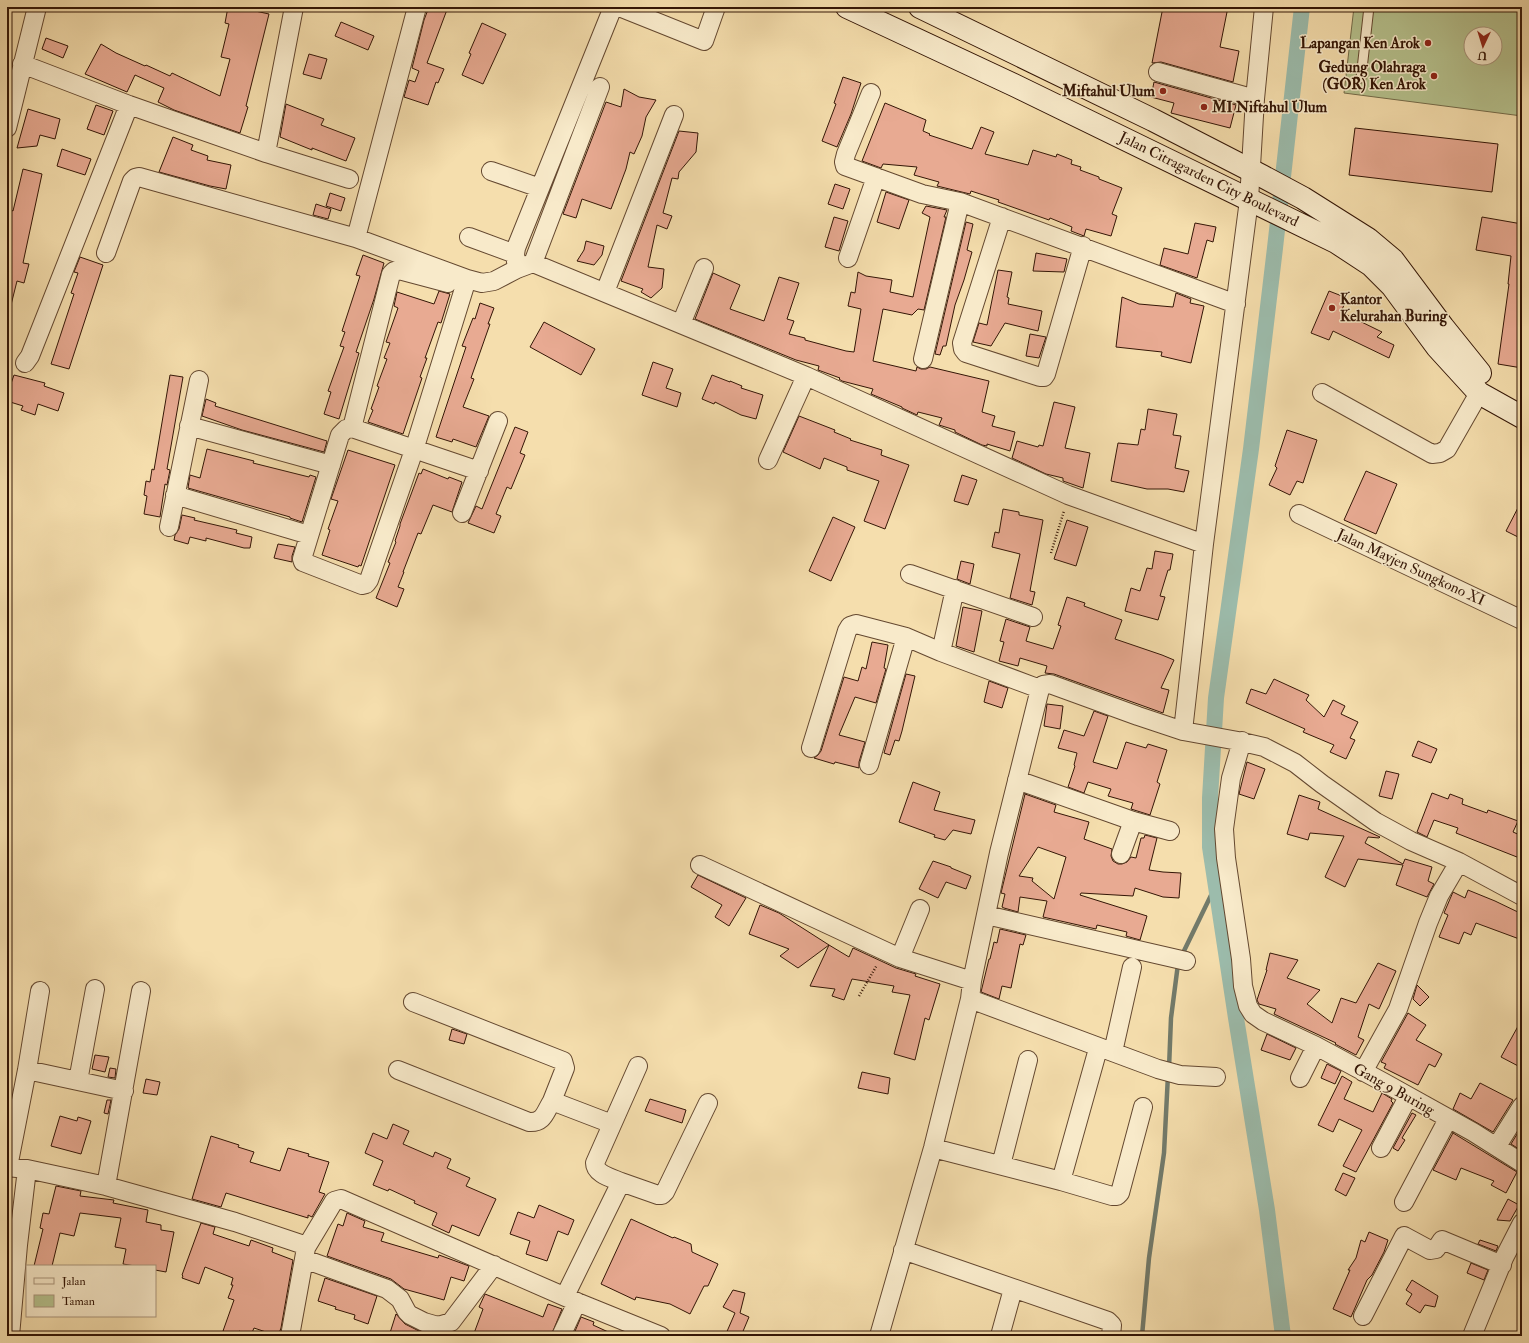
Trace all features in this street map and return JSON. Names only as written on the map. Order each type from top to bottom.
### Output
[{"type":"main road","name":"Jalan Citragarden City Boulevard","points":[[847,7],[1183,166],[1336,242],[1370,265],[1392,286],[1437,347],[1479,393],[1522,417]]},
{"type":"main road","name":"Jalan Citragarden City Boulevard","points":[[920,7],[1153,120],[1257,173],[1303,198],[1368,239],[1393,260],[1470,362],[1484,377],[1504,392],[1522,402]]},
{"type":"street","points":[[7,128],[37,7]]},
{"type":"street","points":[[266,153],[294,7]]},
{"type":"street","points":[[356,238],[417,7]]},
{"type":"street","points":[[522,262],[516,248],[613,7]]},
{"type":"street","points":[[619,7],[704,40],[716,7]]},
{"type":"street","points":[[1188,732],[1204,544],[1236,304],[1257,173],[1255,99],[1264,7]]},
{"type":"street","points":[[22,64],[129,105],[266,153],[349,179]]},
{"type":"street","points":[[1158,72],[1255,99]]},
{"type":"street","points":[[352,428],[391,274],[394,271],[399,270],[466,284],[494,282],[522,262],[600,87]]},
{"type":"street","points":[[871,93],[846,154],[844,162],[845,166],[922,194],[960,202],[1083,246],[1236,304]]},
{"type":"street","points":[[24,363],[30,356],[129,105]]},
{"type":"street","points":[[605,292],[674,115]]},
{"type":"street","points":[[491,171],[540,188]]},
{"type":"street","points":[[106,253],[132,181],[139,177],[356,238],[466,284]]},
{"type":"street","points":[[848,258],[876,178]]},
{"type":"street","points":[[922,359],[960,202]]},
{"type":"street","points":[[1002,218],[962,343],[962,349],[966,352],[1040,377],[1044,377],[1083,246]]},
{"type":"street","points":[[469,237],[522,262],[605,292],[806,376],[1068,495],[1204,544]]},
{"type":"street","points":[[680,324],[704,268]]},
{"type":"street","points":[[466,284],[414,450],[369,580],[366,584],[362,585],[303,562],[302,559],[309,534],[340,435],[346,429],[352,428],[414,450],[479,471]]},
{"type":"street","points":[[768,460],[806,376]]},
{"type":"street","points":[[169,527],[199,380]]},
{"type":"street","points":[[1322,393],[1432,454],[1440,453],[1447,449],[1479,393]]},
{"type":"street","points":[[462,513],[498,421]]},
{"type":"street","points":[[189,426],[331,465]]},
{"type":"street","points":[[175,495],[309,534]]},
{"type":"street","name":"Jalan Mayjen Sungkono XI","points":[[1299,514],[1522,620]]},
{"type":"street","points":[[910,574],[1033,617]]},
{"type":"street","points":[[941,652],[955,589]]},
{"type":"street","points":[[811,748],[847,632],[850,626],[856,624],[906,637],[941,652],[1040,688]]},
{"type":"street","points":[[869,765],[906,637]]},
{"type":"street","points":[[879,1336],[933,1148],[970,999],[972,981],[999,853],[1040,688],[1043,685],[1050,684],[1188,732],[1240,741],[1264,747],[1295,763],[1376,822],[1411,841],[1458,862],[1522,896]]},
{"type":"street","name":"Gang 9 Buring","points":[[1240,741],[1231,778],[1224,829],[1241,959],[1243,986],[1248,1006],[1253,1014],[1263,1021],[1316,1046],[1364,1072],[1496,1146],[1522,1163]]},
{"type":"street","points":[[1017,780],[1133,820],[1170,831]]},
{"type":"street","points":[[1120,854],[1133,820]]},
{"type":"street","points":[[1364,1072],[1398,1009],[1438,896],[1458,862]]},
{"type":"street","points":[[700,865],[893,954],[972,981]]},
{"type":"street","points":[[893,954],[920,909]]},
{"type":"street","points":[[986,915],[1179,960]]},
{"type":"street","points":[[1061,1181],[1132,967]]},
{"type":"street","points":[[78,1082],[95,989]]},
{"type":"street","points":[[40,991],[27,1070],[8,1167],[27,1169],[106,1186],[234,1222],[387,1289],[400,1299],[410,1315],[424,1322],[438,1326],[451,1322],[457,1316],[494,1265]]},
{"type":"street","points":[[106,1186],[141,991]]},
{"type":"street","points":[[970,999],[1104,1054],[1180,1075],[1216,1077]]},
{"type":"street","points":[[398,1070],[529,1122],[536,1122],[542,1119],[552,1101],[565,1068],[563,1061],[413,1002]]},
{"type":"street","points":[[1300,1078],[1316,1046]]},
{"type":"street","points":[[1001,1165],[1028,1060]]},
{"type":"street","points":[[638,1066],[595,1163],[595,1168],[598,1172],[621,1182],[658,1195],[662,1195],[665,1192],[708,1103]]},
{"type":"street","points":[[27,1070],[124,1091]]},
{"type":"street","points":[[1381,1148],[1408,1097]]},
{"type":"street","points":[[552,1101],[612,1124]]},
{"type":"street","points":[[1496,1146],[1522,1106]]},
{"type":"street","points":[[933,1148],[957,1156],[1001,1165],[1112,1196],[1117,1196],[1120,1193],[1143,1108]]},
{"type":"street","points":[[1404,1202],[1448,1119]]},
{"type":"street","points":[[9,1326],[12,1245],[27,1169]]},
{"type":"street","points":[[561,1336],[571,1299],[621,1182]]},
{"type":"street","points":[[290,1336],[305,1252],[334,1200],[341,1199],[571,1299],[662,1336]]},
{"type":"street","points":[[1472,1336],[1502,1265],[1522,1223]]},
{"type":"street","points":[[1363,1316],[1404,1236],[1430,1250],[1436,1249],[1442,1240],[1502,1265]]},
{"type":"street","points":[[903,1250],[1108,1322],[1112,1325],[1111,1336]]},
{"type":"street","points":[[1000,1336],[1013,1289]]},
{"type":"lane","points":[[1361,78],[1369,7]]},
{"type":"path","points":[[1051,553],[1068,495]]},
{"type":"path","points":[[859,996],[893,954]]},
{"type":"green space","name":"Gedung Olahraga (GOR) Ken Arok","points":[[1354,7],[1522,7],[1522,116],[1344,93]]},
{"type":"building","points":[[228,7],[237,7],[269,14],[246,106],[248,107],[240,133],[174,110],[158,102],[164,88],[135,75],[127,92],[85,74],[101,44],[116,53],[145,66],[146,65],[170,76],[172,73],[220,96],[230,59],[221,57],[229,24],[225,23]]},
{"type":"building","points":[[429,7],[448,7],[427,63],[444,69],[438,83],[436,82],[428,105],[404,97],[409,80],[415,82],[419,71],[412,68],[424,20]]},
{"type":"building","points":[[1163,7],[1228,7],[1220,47],[1239,51],[1233,82],[1161,62],[1152,63]]},
{"type":"building","points":[[341,22],[374,36],[368,50],[335,36]]},
{"type":"building","points":[[482,23],[506,34],[483,84],[462,75],[471,54],[469,53]]},
{"type":"building","points":[[46,38],[68,46],[63,58],[42,49]]},
{"type":"building","points":[[309,54],[327,59],[321,79],[303,74]]},
{"type":"building","points":[[843,77],[861,83],[851,114],[837,147],[822,141],[836,104],[834,103]]},
{"type":"building","name":"MI Niftahul Ulum","points":[[1154,82],[1236,105],[1230,128],[1171,113],[1174,103],[1151,97]]},
{"type":"building","points":[[624,89],[639,97],[656,100],[646,117],[642,136],[634,154],[630,152],[626,169],[611,209],[582,199],[576,218],[563,214],[606,102],[621,107]]},
{"type":"building","points":[[885,103],[926,120],[923,131],[930,134],[929,135],[972,149],[981,127],[994,132],[985,154],[1028,165],[1033,150],[1056,157],[1057,154],[1072,160],[1071,164],[1081,167],[1080,170],[1122,188],[1112,214],[1117,216],[1111,236],[1086,229],[1084,236],[1071,231],[1072,227],[1050,218],[1049,220],[998,202],[999,200],[971,191],[970,194],[937,186],[939,182],[914,175],[917,167],[883,164],[881,168],[862,161]]},
{"type":"building","points":[[286,104],[324,119],[321,125],[355,138],[346,161],[312,148],[312,150],[280,137]]},
{"type":"building","points":[[96,105],[113,111],[104,135],[87,129]]},
{"type":"building","points":[[28,109],[60,119],[55,139],[40,135],[37,146],[17,148]]},
{"type":"building","points":[[1355,128],[1498,144],[1492,192],[1349,175]]},
{"type":"building","points":[[679,131],[698,133],[696,152],[679,172],[678,179],[672,178],[663,213],[672,216],[667,229],[657,225],[648,267],[664,269],[662,288],[651,298],[641,292],[643,289],[621,281]]},
{"type":"building","points":[[173,137],[193,145],[191,150],[208,156],[207,160],[231,165],[226,189],[159,172]]},
{"type":"building","points":[[62,149],[91,159],[85,175],[57,166]]},
{"type":"building","points":[[23,169],[42,174],[23,263],[29,264],[24,283],[17,281],[11,305],[7,304],[7,226],[11,210],[13,211]]},
{"type":"building","points":[[835,184],[850,189],[843,209],[828,204]]},
{"type":"building","points":[[886,192],[909,200],[899,229],[877,222]]},
{"type":"building","points":[[330,193],[345,198],[341,211],[326,206]]},
{"type":"building","points":[[316,204],[331,209],[328,219],[313,215]]},
{"type":"building","points":[[926,206],[947,210],[944,217],[946,217],[924,310],[918,309],[912,315],[883,309],[873,361],[916,371],[917,367],[926,369],[930,367],[989,381],[982,412],[995,416],[992,426],[1015,432],[1010,451],[987,444],[987,446],[982,445],[955,432],[955,430],[939,425],[942,418],[918,412],[917,415],[871,394],[873,389],[842,381],[839,379],[840,378],[818,370],[819,366],[796,360],[695,319],[713,273],[740,285],[730,309],[764,321],[779,277],[799,283],[787,319],[794,321],[789,334],[805,338],[805,340],[854,352],[861,309],[848,306],[851,292],[855,293],[858,272],[866,276],[892,280],[890,292],[913,297],[930,217],[922,213]]},
{"type":"building","points":[[834,217],[848,221],[839,251],[825,247]]},
{"type":"building","points":[[1482,217],[1522,224],[1522,368],[1498,364],[1509,284],[1511,256],[1476,250]]},
{"type":"building","points":[[966,222],[973,224],[967,250],[972,252],[955,305],[946,346],[943,346],[940,355],[935,354]]},
{"type":"building","points":[[1195,223],[1216,227],[1213,242],[1207,240],[1197,278],[1160,265],[1164,248],[1188,254]]},
{"type":"building","points":[[586,241],[604,246],[602,255],[594,265],[577,261],[584,250]]},
{"type":"building","points":[[1036,253],[1067,259],[1064,272],[1033,271]]},
{"type":"building","points":[[363,255],[384,263],[374,299],[356,352],[359,353],[339,419],[324,414],[331,392],[328,391],[344,347],[340,346],[345,332],[342,331],[360,276],[356,275]]},
{"type":"building","points":[[80,257],[103,265],[69,369],[51,364],[74,294],[71,293],[78,273],[74,272]]},
{"type":"building","points":[[998,270],[1012,272],[1007,297],[1009,298],[1008,304],[1042,311],[1038,331],[1005,323],[991,346],[973,342],[979,323],[987,325]]},
{"type":"building","points":[[439,291],[450,294],[441,323],[438,322],[425,358],[427,358],[420,377],[422,378],[403,434],[368,422],[379,387],[377,386],[387,359],[384,358],[390,343],[386,342],[398,308],[394,306],[397,292],[434,304]]},
{"type":"building","points":[[1329,291],[1347,298],[1341,312],[1382,332],[1377,337],[1394,345],[1389,358],[1333,331],[1329,340],[1311,333]]},
{"type":"building","points":[[1176,293],[1191,299],[1190,303],[1204,306],[1191,363],[1161,356],[1162,352],[1116,347],[1122,297],[1139,304],[1173,307]]},
{"type":"building","points":[[480,303],[494,308],[471,378],[474,379],[463,407],[489,416],[476,447],[453,439],[452,442],[436,437],[466,347],[462,346],[473,318],[475,319]]},
{"type":"building","points":[[544,322],[595,349],[581,375],[530,347]]},
{"type":"building","points":[[1030,334],[1046,337],[1039,358],[1026,356]]},
{"type":"building","points":[[653,362],[673,369],[666,388],[681,393],[677,407],[642,395]]},
{"type":"building","points":[[14,375],[45,383],[44,386],[64,393],[58,411],[38,404],[35,415],[21,410],[23,406],[7,401],[7,395]]},
{"type":"building","points":[[170,375],[183,377],[167,469],[170,470],[167,485],[165,484],[160,517],[144,514],[147,496],[144,495],[146,481],[150,482],[152,469],[154,470]]},
{"type":"building","points":[[712,375],[742,386],[741,388],[763,395],[756,419],[741,415],[715,402],[714,404],[702,399]]},
{"type":"building","points":[[206,399],[216,403],[215,406],[327,441],[324,452],[242,430],[202,416]]},
{"type":"building","points":[[1054,402],[1075,407],[1065,448],[1090,453],[1083,488],[1063,481],[1063,478],[1046,474],[1012,458],[1017,441],[1038,447],[1039,445],[1043,446]]},
{"type":"building","points":[[1148,409],[1177,414],[1173,435],[1181,436],[1175,468],[1189,471],[1184,492],[1168,489],[1147,489],[1111,481],[1118,443],[1138,445],[1141,429],[1145,430]]},
{"type":"building","points":[[799,416],[835,430],[834,432],[851,439],[850,440],[882,450],[881,455],[909,465],[885,529],[864,521],[879,481],[847,470],[847,467],[824,458],[820,469],[783,452]]},
{"type":"building","points":[[515,427],[528,432],[520,453],[525,455],[511,489],[507,487],[496,514],[501,516],[494,533],[468,523],[476,506],[482,509]]},
{"type":"building","points":[[1287,430],[1317,440],[1303,483],[1297,481],[1290,495],[1269,485],[1277,468],[1275,466]]},
{"type":"building","points":[[207,449],[254,461],[253,463],[309,477],[310,475],[316,477],[302,522],[290,517],[188,488],[190,475],[200,478]]},
{"type":"building","points":[[348,450],[395,465],[361,566],[359,565],[358,567],[322,555],[330,530],[328,529],[338,501],[331,499]]},
{"type":"building","points":[[423,469],[448,479],[449,477],[462,482],[452,512],[433,505],[421,534],[418,533],[398,587],[404,589],[397,607],[376,598],[390,563],[388,562],[396,542],[400,524],[419,473],[421,474]]},
{"type":"building","points":[[1366,471],[1397,484],[1376,534],[1344,520]]},
{"type":"building","points":[[962,475],[977,480],[968,505],[954,501]]},
{"type":"building","points":[[1522,500],[1522,539],[1506,531]]},
{"type":"building","points":[[1003,509],[1019,512],[1019,515],[1043,520],[1030,591],[1035,592],[1032,605],[1010,598],[1020,554],[992,547],[995,532],[999,533]]},
{"type":"building","points":[[182,515],[195,518],[194,520],[237,530],[236,533],[252,537],[250,548],[244,548],[206,538],[206,541],[190,537],[188,544],[174,540],[179,529]]},
{"type":"building","points":[[833,517],[855,527],[831,581],[809,571]]},
{"type":"building","points":[[1067,520],[1088,527],[1076,566],[1054,559]]},
{"type":"building","points":[[278,544],[295,547],[292,562],[274,558]]},
{"type":"building","points":[[1155,551],[1173,554],[1170,570],[1168,570],[1160,596],[1165,597],[1158,620],[1125,611],[1131,588],[1140,591],[1147,568],[1152,569]]},
{"type":"building","points":[[961,561],[974,564],[970,584],[957,579]]},
{"type":"building","points":[[1067,597],[1085,603],[1084,606],[1122,620],[1115,639],[1174,660],[1161,688],[1169,690],[1163,713],[1054,674],[1045,673],[1047,666],[1020,658],[1018,666],[999,661],[1004,642],[1000,641],[1006,619],[1030,627],[1026,641],[1053,649],[1061,626],[1058,625]]},
{"type":"building","points":[[963,607],[982,611],[974,652],[956,646]]},
{"type":"building","points":[[872,642],[888,645],[884,668],[886,669],[876,703],[855,697],[839,735],[865,742],[859,762],[859,768],[835,762],[834,764],[814,758],[821,751],[844,677],[858,681],[862,667],[866,669]]},
{"type":"building","points":[[906,674],[915,676],[899,741],[895,740],[890,755],[884,753]]},
{"type":"building","points":[[1274,679],[1309,695],[1306,700],[1324,717],[1333,700],[1345,706],[1341,714],[1358,722],[1350,738],[1355,740],[1346,759],[1330,752],[1334,745],[1303,732],[1305,729],[1246,703],[1251,689],[1266,694]]},
{"type":"building","points":[[989,681],[1008,688],[1002,708],[984,702]]},
{"type":"building","points":[[1047,704],[1063,706],[1060,729],[1044,726]]},
{"type":"building","points":[[1094,711],[1108,716],[1093,762],[1117,769],[1126,742],[1146,748],[1148,744],[1167,750],[1157,782],[1160,784],[1150,815],[1131,809],[1133,803],[1108,796],[1111,789],[1088,782],[1084,793],[1068,787],[1075,766],[1077,753],[1058,748],[1064,730],[1084,736]]},
{"type":"building","points":[[1418,741],[1437,749],[1431,763],[1412,756]]},
{"type":"building","points":[[1247,762],[1265,769],[1254,799],[1239,794]]},
{"type":"building","points":[[1386,771],[1399,774],[1392,799],[1379,796]]},
{"type":"building","points":[[913,782],[940,792],[934,810],[975,820],[971,834],[953,830],[945,840],[934,837],[935,835],[899,822]]},
{"type":"building","points":[[1432,793],[1448,799],[1450,794],[1463,799],[1462,804],[1487,813],[1488,810],[1518,821],[1513,832],[1522,836],[1522,859],[1456,833],[1458,828],[1434,820],[1427,837],[1417,832]]},
{"type":"building","points":[[1025,794],[1056,805],[1054,812],[1089,822],[1084,839],[1112,849],[1111,856],[1113,861],[1118,864],[1127,862],[1131,857],[1136,858],[1141,838],[1144,838],[1145,835],[1157,838],[1149,870],[1181,873],[1179,898],[1163,897],[1135,888],[1133,896],[1081,893],[1080,895],[1147,916],[1140,940],[1126,936],[1127,932],[1097,925],[1096,929],[1043,917],[1047,901],[1020,897],[1018,912],[1004,908],[1002,907],[1005,894],[1001,893]],"holes":[[[1038,847],[1066,857],[1054,899],[1032,881],[1033,878],[1019,876]]]},
{"type":"building","points":[[1299,795],[1320,802],[1318,809],[1380,837],[1368,837],[1365,843],[1403,864],[1405,859],[1432,867],[1428,881],[1434,884],[1427,897],[1396,885],[1403,865],[1358,859],[1345,887],[1325,877],[1344,836],[1310,833],[1308,840],[1287,834]]},
{"type":"building","points":[[933,861],[971,876],[966,889],[946,882],[938,898],[919,889]]},
{"type":"building","points":[[698,875],[746,898],[729,926],[715,917],[722,905],[691,887]]},
{"type":"building","points":[[1468,890],[1522,914],[1522,940],[1476,923],[1471,935],[1464,932],[1459,944],[1439,937],[1448,915],[1444,913],[1453,892],[1465,898]]},
{"type":"building","points":[[760,905],[779,913],[829,945],[798,968],[780,956],[789,949],[749,934]]},
{"type":"building","points":[[1000,929],[1026,935],[1023,945],[1020,944],[1011,988],[1002,986],[999,999],[981,992],[994,942],[997,943]]},
{"type":"building","points":[[829,945],[849,957],[853,948],[896,968],[916,974],[915,976],[940,984],[929,1020],[925,1018],[915,1060],[894,1054],[910,995],[892,992],[894,986],[852,979],[844,1000],[832,996],[835,989],[810,986]]},
{"type":"building","points":[[1270,953],[1298,960],[1287,978],[1320,990],[1307,1004],[1332,1023],[1341,998],[1356,1003],[1378,963],[1396,971],[1379,1009],[1369,1004],[1358,1037],[1364,1040],[1356,1055],[1335,1044],[1336,1043],[1274,1014],[1276,1009],[1259,1004],[1257,1000],[1267,970]]},
{"type":"building","points":[[1417,985],[1429,997],[1420,1006],[1413,999]]},
{"type":"building","points":[[1408,1013],[1426,1025],[1416,1040],[1442,1054],[1435,1067],[1429,1064],[1418,1085],[1384,1068],[1386,1064],[1381,1062]]},
{"type":"building","points":[[1522,1019],[1522,1068],[1501,1057]]},
{"type":"building","points":[[452,1029],[467,1034],[464,1044],[449,1040]]},
{"type":"building","points":[[1267,1034],[1296,1048],[1290,1060],[1261,1050]]},
{"type":"building","points":[[95,1055],[109,1057],[105,1072],[92,1069]]},
{"type":"building","points":[[1327,1064],[1341,1071],[1335,1084],[1321,1078]]},
{"type":"building","points":[[110,1068],[116,1069],[115,1078],[108,1077]]},
{"type":"building","points":[[862,1072],[890,1078],[888,1094],[858,1088]]},
{"type":"building","points":[[1342,1076],[1352,1082],[1344,1099],[1373,1112],[1382,1093],[1392,1099],[1391,1101],[1393,1103],[1356,1172],[1343,1166],[1362,1130],[1339,1119],[1333,1132],[1318,1125]]},
{"type":"building","points":[[146,1079],[160,1082],[157,1095],[143,1093]]},
{"type":"building","points":[[1480,1083],[1513,1100],[1493,1132],[1453,1109],[1460,1093],[1471,1099]]},
{"type":"building","points":[[650,1099],[686,1110],[682,1123],[645,1111]]},
{"type":"building","points":[[107,1100],[111,1100],[108,1114],[104,1113]]},
{"type":"building","points":[[1412,1113],[1416,1115],[1402,1138],[1405,1140],[1398,1151],[1393,1148]]},
{"type":"building","points":[[60,1116],[77,1121],[78,1117],[91,1121],[81,1154],[51,1146]]},
{"type":"building","points":[[393,1124],[409,1131],[403,1144],[433,1157],[435,1152],[451,1159],[447,1168],[470,1178],[466,1186],[496,1199],[479,1236],[452,1225],[449,1233],[432,1225],[437,1213],[414,1203],[415,1201],[389,1189],[388,1191],[373,1185],[383,1161],[365,1153],[373,1133],[387,1139]]},
{"type":"building","points":[[1522,1126],[1522,1151],[1511,1144]]},
{"type":"building","points":[[1453,1133],[1517,1172],[1506,1193],[1491,1185],[1494,1181],[1461,1168],[1456,1180],[1433,1170]]},
{"type":"building","points":[[211,1136],[239,1145],[238,1147],[254,1152],[250,1162],[280,1171],[288,1148],[329,1162],[319,1192],[325,1194],[312,1217],[308,1215],[308,1218],[226,1193],[221,1207],[192,1199]]},
{"type":"building","points":[[1343,1173],[1355,1178],[1346,1196],[1335,1190]]},
{"type":"building","points":[[56,1186],[81,1191],[80,1196],[114,1200],[113,1203],[148,1210],[146,1222],[161,1225],[161,1230],[174,1232],[166,1272],[156,1270],[156,1265],[123,1264],[126,1249],[115,1247],[121,1218],[80,1213],[74,1236],[60,1233],[52,1265],[34,1265],[43,1229],[40,1228],[43,1213],[49,1214]]},
{"type":"building","points":[[1508,1199],[1519,1205],[1510,1221],[1497,1220]]},
{"type":"building","points":[[539,1205],[574,1220],[568,1235],[558,1231],[547,1261],[526,1254],[530,1241],[510,1234],[518,1212],[534,1218]]},
{"type":"building","points":[[347,1213],[365,1221],[363,1227],[384,1233],[381,1241],[438,1258],[439,1255],[469,1266],[464,1281],[451,1277],[444,1300],[404,1289],[391,1279],[327,1256],[338,1224],[343,1226]]},
{"type":"building","points":[[631,1219],[673,1238],[674,1237],[691,1244],[692,1252],[718,1264],[708,1286],[704,1286],[690,1314],[670,1304],[636,1297],[635,1300],[601,1284]]},
{"type":"building","points":[[201,1223],[215,1227],[213,1234],[249,1246],[251,1240],[273,1248],[272,1252],[293,1260],[281,1328],[278,1336],[254,1328],[251,1335],[239,1331],[236,1336],[223,1331],[234,1300],[228,1298],[233,1285],[231,1285],[233,1278],[205,1267],[199,1284],[182,1278]]},
{"type":"building","points":[[1369,1232],[1388,1240],[1384,1252],[1372,1275],[1367,1280],[1351,1317],[1333,1309],[1350,1270],[1348,1270],[1356,1258],[1361,1240],[1365,1242]]},
{"type":"building","points":[[1480,1240],[1498,1246],[1496,1251],[1478,1244]]},
{"type":"building","points":[[1471,1263],[1488,1270],[1484,1280],[1467,1273]]},
{"type":"building","points":[[325,1278],[377,1296],[368,1324],[354,1319],[355,1315],[335,1309],[336,1307],[318,1301]]},
{"type":"building","points":[[1412,1280],[1438,1296],[1435,1307],[1425,1305],[1420,1313],[1406,1304],[1412,1294],[1406,1290]]},
{"type":"building","points":[[733,1290],[745,1293],[740,1313],[749,1317],[741,1336],[725,1336],[735,1313],[723,1307]]},
{"type":"building","points":[[485,1294],[543,1317],[548,1304],[562,1309],[551,1336],[473,1336],[483,1309],[479,1307]]},
{"type":"building","points":[[396,1314],[405,1324],[419,1331],[435,1336],[389,1336]]},
{"type":"building","points":[[581,1317],[594,1322],[593,1325],[617,1336],[573,1336]]},
{"type":"waterway","points":[[1283,1336],[1267,1210],[1210,847],[1210,798],[1216,698],[1251,449],[1302,7]]},
{"type":"waterway","points":[[1182,955],[1216,885]]},
{"type":"waterway","points":[[1169,1068],[1171,1018],[1178,964]]},
{"type":"waterway","points":[[1142,1336],[1149,1258],[1164,1153],[1168,1075]]},
{"type":"place","name":"Lapangan Ken Arok","points":[[1428,43]]},
{"type":"place","name":"Gedung Olahraga (GOR) Ken Arok","points":[[1434,76]]},
{"type":"place","name":"Miftahul Ulum","points":[[1163,91]]},
{"type":"place","name":"MI Niftahul Ulum","points":[[1204,107]]},
{"type":"place","name":"Kantor Kelurahan Buring","points":[[1332,308]]}]
